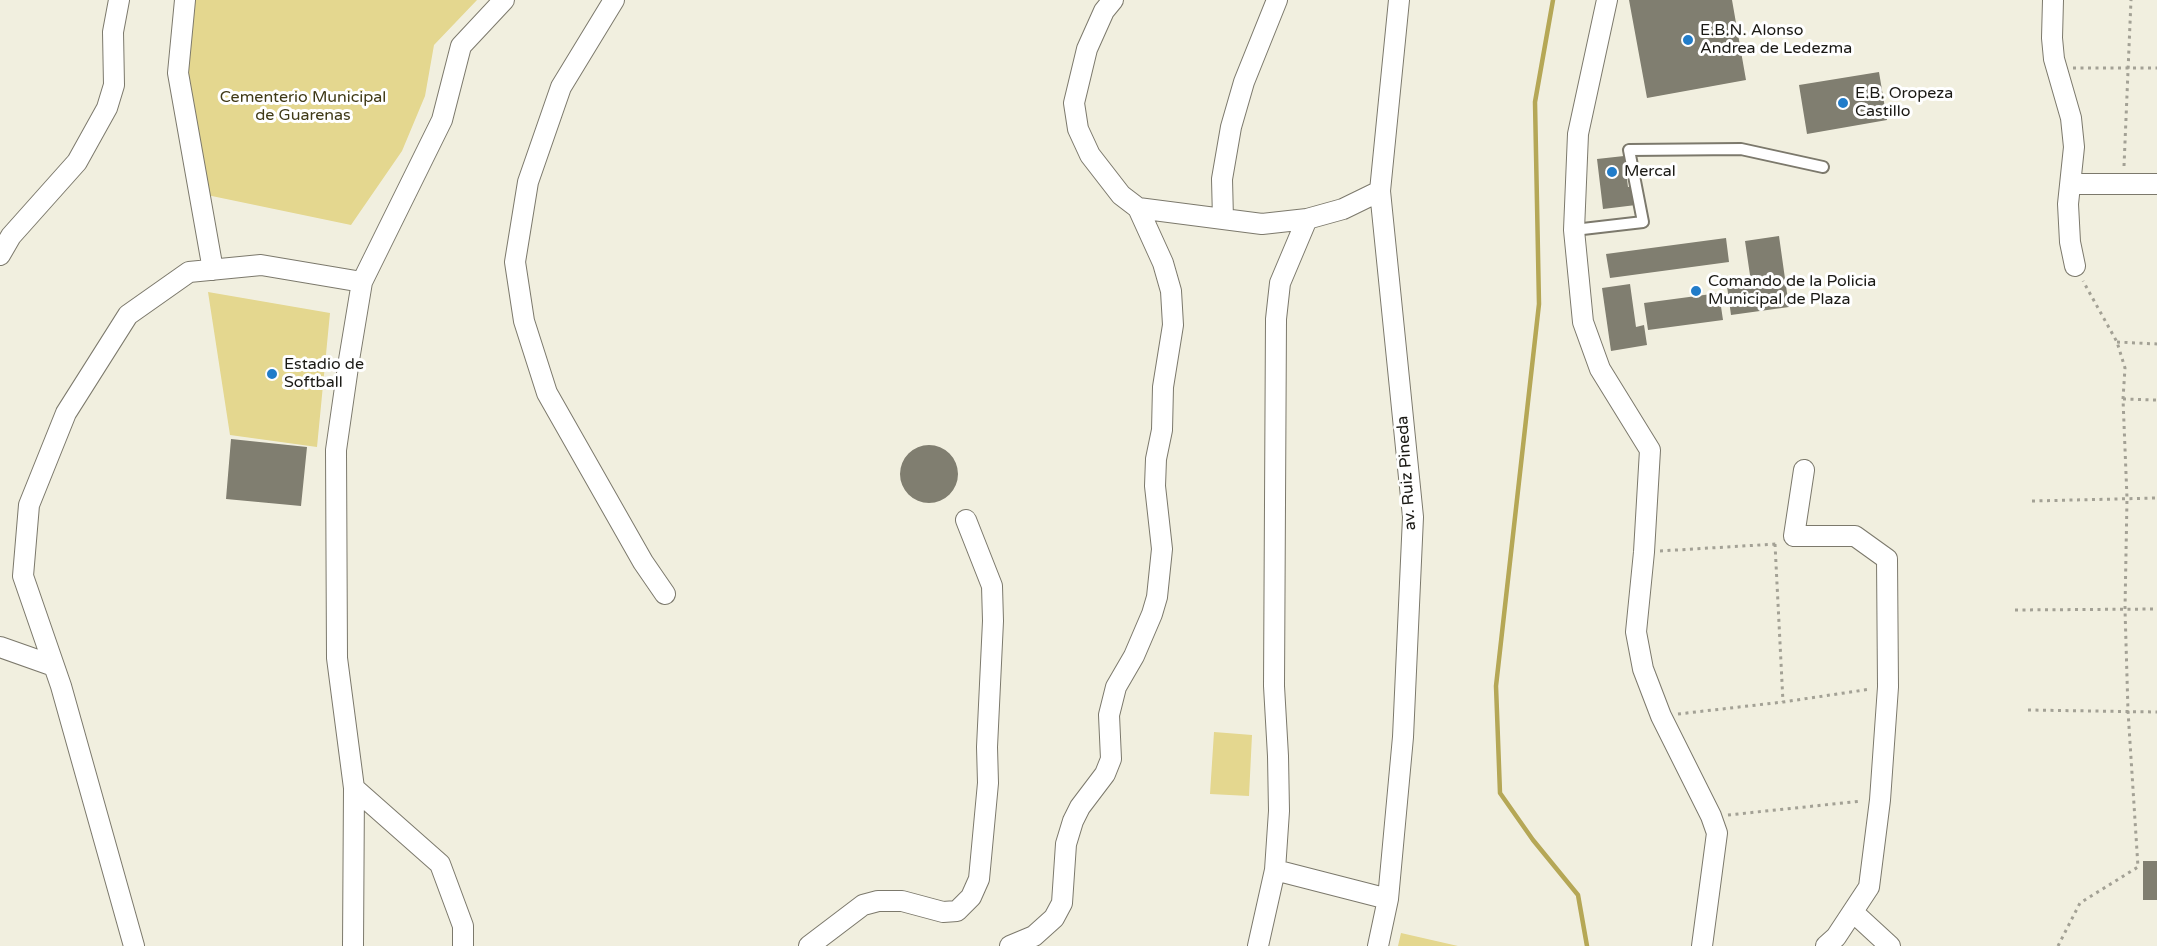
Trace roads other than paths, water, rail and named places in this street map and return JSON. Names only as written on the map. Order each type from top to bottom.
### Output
[{"type":"street","points":[[0,255],[11,236],[77,162],[107,108],[114,85],[113,32],[120,0]]},
{"type":"street","points":[[185,0],[178,73],[213,270]]},
{"type":"street","points":[[352,946],[354,788],[337,658],[336,450],[362,282],[442,120],[461,46],[504,0]]},
{"type":"street","points":[[614,0],[561,87],[528,182],[515,262],[524,321],[547,393],[643,562],[665,594]]},
{"type":"street","points":[[1113,0],[1104,11],[1087,49],[1074,103],[1078,129],[1090,155],[1120,195],[1138,208],[1262,224],[1307,219],[1343,209],[1380,191]]},
{"type":"street","points":[[1223,219],[1222,179],[1231,127],[1244,82],[1277,0]]},
{"type":"street","name":"av. Ruiz Pineda","points":[[1378,946],[1388,899],[1404,737],[1413,517],[1380,191],[1399,0]]},
{"type":"street","points":[[1606,0],[1578,134],[1574,230],[1583,322],[1600,369],[1650,450],[1644,552],[1636,632],[1643,669],[1661,716],[1712,816],[1717,833],[1702,946]]},
{"type":"street","points":[[2053,0],[2052,38],[2056,68],[2071,118],[2074,147],[2068,204],[2070,242],[2075,266]]},
{"type":"street","points":[[2071,184],[2157,184]]},
{"type":"street","points":[[1010,946],[1034,936],[1054,918],[1062,903],[1066,844],[1069,832],[1080,807],[1105,774],[1111,759],[1108,716],[1116,687],[1134,656],[1157,597],[1162,549],[1155,486],[1156,459],[1162,430],[1163,387],[1173,325],[1171,291],[1163,262],[1138,208]]},
{"type":"street","points":[[1258,946],[1275,870],[1279,811],[1274,686],[1276,319],[1280,283],[1307,219]]},
{"type":"street","points":[[134,946],[54,666],[23,576],[29,505],[66,413],[128,315],[189,272],[261,265],[362,282]]},
{"type":"street","points":[[1804,470],[1794,536],[1855,536],[1887,560],[1888,687],[1880,800],[1869,886],[1836,938],[1826,946]]},
{"type":"street","points":[[809,946],[863,905],[878,901],[902,901],[943,912],[957,910],[972,897],[979,879],[988,783],[992,586],[966,520]]},
{"type":"street","points":[[0,647],[54,666]]},
{"type":"street","points":[[354,788],[440,864],[463,926],[463,946]]},
{"type":"street","points":[[1275,870],[1388,899]]},
{"type":"street","points":[[1853,912],[1890,946]]},
{"type":"lane","points":[[1574,230],[1643,222],[1629,150],[1741,149],[1824,167]]},
{"type":"waterway","points":[[1553,0],[1535,102],[1539,304],[1496,686],[1500,793],[1533,840],[1578,895],[1587,946]]},
{"type":"place","name":"E.B.N. Alonso Andrea de Ledezma","points":[[1688,40]]},
{"type":"place","name":"E.B. Oropeza Castillo","points":[[1843,103]]},
{"type":"place","name":"Mercal","points":[[1612,172]]},
{"type":"place","name":"Comando de la Policia Municipal de Plaza","points":[[1696,291]]},
{"type":"place","name":"Estadio de Softball","points":[[272,374]]},
{"type":"park label","name":"Cementerio Municipal de Guarenas","points":[[303,107]]}]
